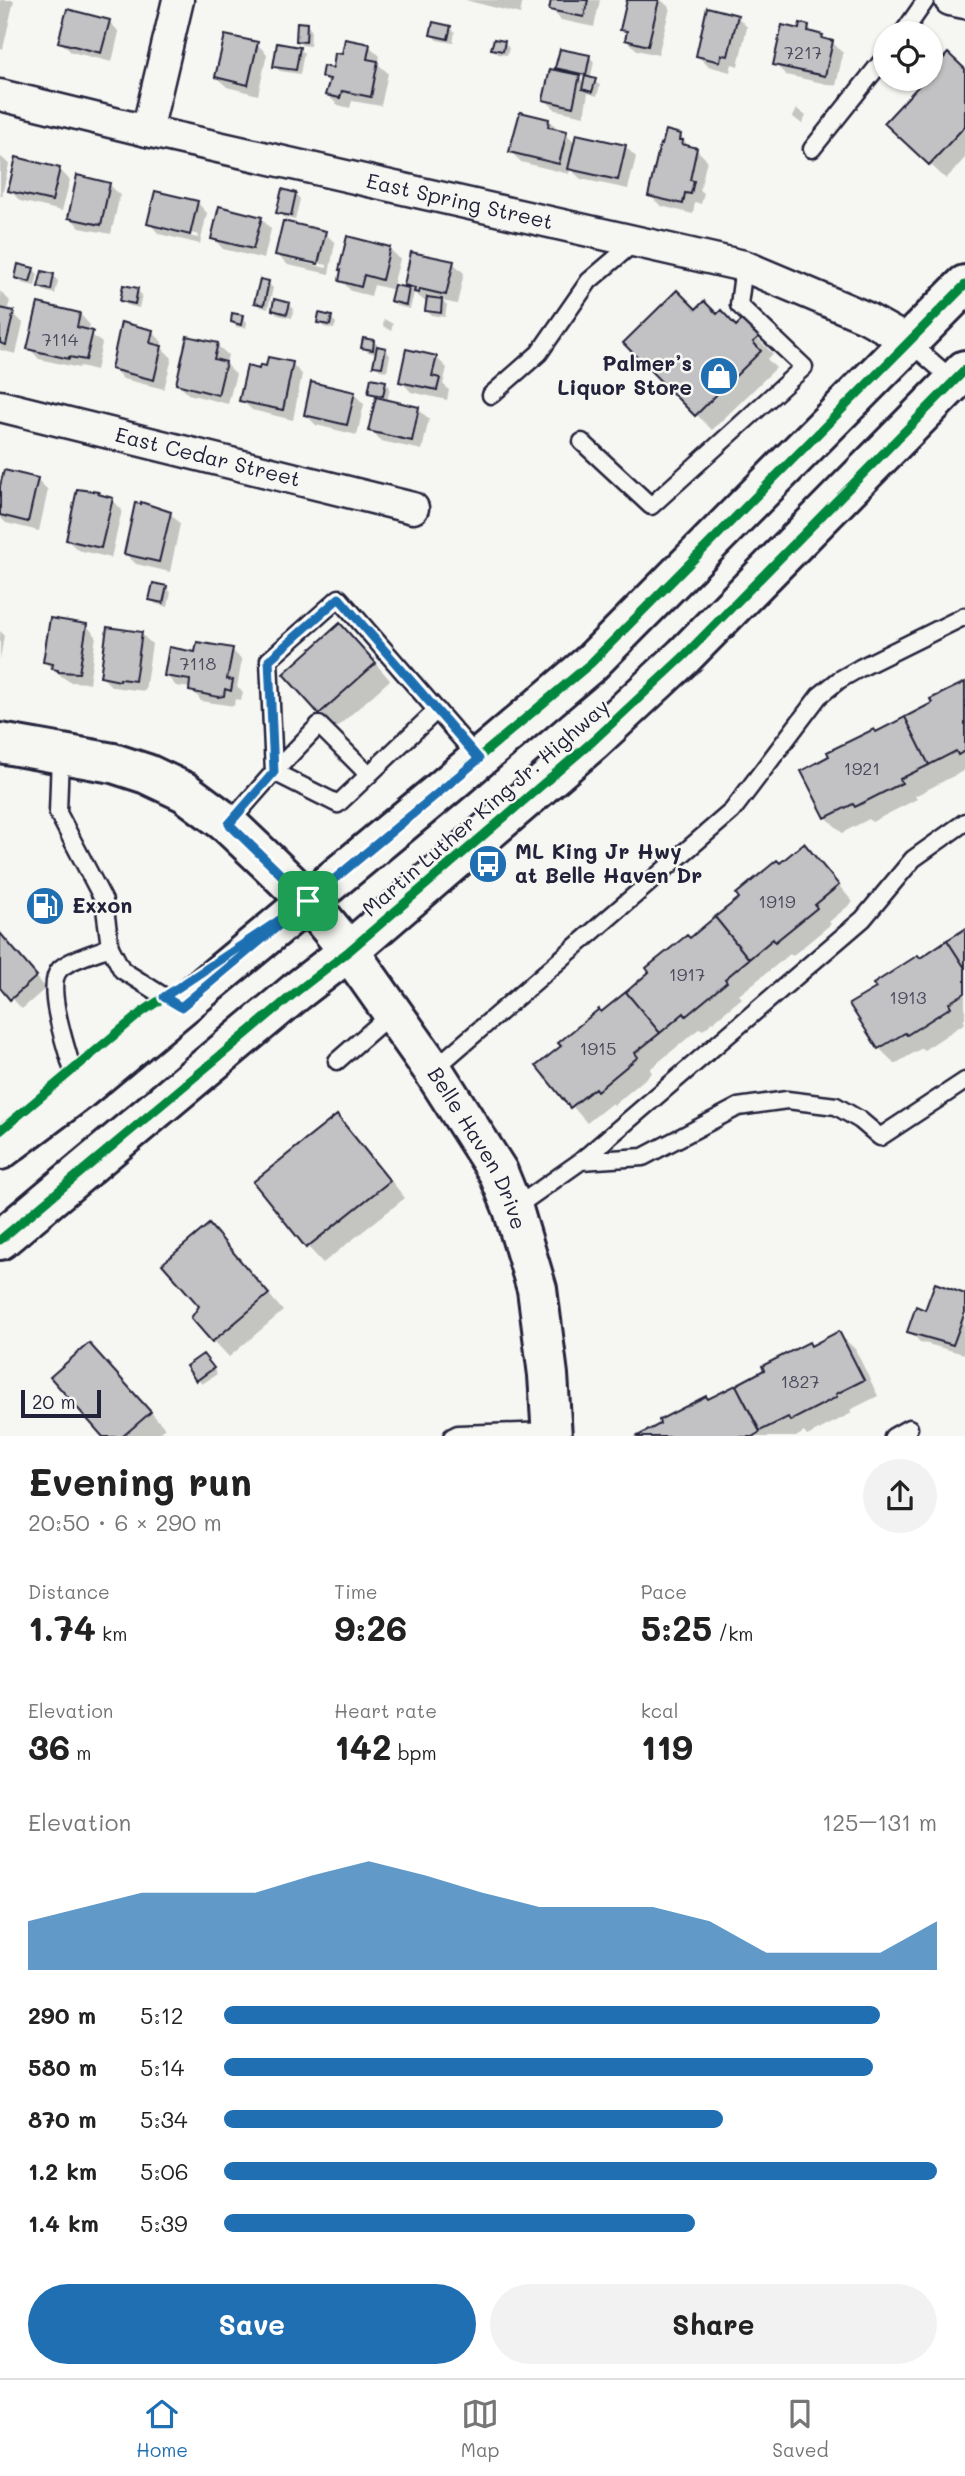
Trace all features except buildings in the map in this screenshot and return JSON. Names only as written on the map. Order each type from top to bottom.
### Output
[{"type":"main road","name":"Martin Luther King Jr. Highway","points":[[0,1148],[79,1091],[591,663],[965,285]]},
{"type":"main road","name":"Martin Luther King Jr. Highway","points":[[0,1240],[296,992],[349,951],[627,710],[684,656],[959,375]]},
{"type":"main road","name":"Belle Haven Drive","points":[[0,743],[113,763],[157,778],[185,792],[229,824],[308,901],[349,951],[433,1070],[498,1172],[513,1209],[537,1289],[548,1375],[551,1434]]},
{"type":"street","points":[[147,131],[178,0]]},
{"type":"street","points":[[950,0],[965,3]]},
{"type":"street","name":"East Spring Street","points":[[0,95],[147,131],[744,266],[865,317],[908,341]]},
{"type":"street","name":"East Cedar Street","points":[[0,406],[413,508]]},
{"type":"lane","points":[[911,21],[926,0]]},
{"type":"lane","points":[[813,149],[873,73]]},
{"type":"lane","points":[[491,395],[539,353],[589,281],[636,241]]},
{"type":"lane","points":[[582,442],[651,506],[804,367],[739,305],[744,266]]},
{"type":"lane","points":[[908,341],[959,375]]},
{"type":"lane","points":[[274,772],[269,660],[339,598],[479,759]]},
{"type":"lane","points":[[433,1070],[732,811],[819,696],[860,668],[965,616]]},
{"type":"lane","points":[[274,772],[338,804],[437,710]]},
{"type":"lane","points":[[229,824],[319,725],[369,775]]},
{"type":"lane","points":[[60,754],[58,813],[104,901],[110,947],[122,970],[181,1007]]},
{"type":"lane","points":[[513,1209],[581,1161],[863,919],[913,859],[965,822]]},
{"type":"lane","points":[[79,1091],[55,1004],[53,980],[61,968],[110,947]]},
{"type":"lane","points":[[337,1060],[393,1012]]},
{"type":"lane","points":[[581,1161],[643,1157],[738,1107],[788,1100],[836,1106],[860,1120],[880,1137],[965,1081]]},
{"type":"lane","points":[[895,1436],[909,1428]]},
{"type":"lane","points":[[454,1436],[551,1434]]},
{"type":"cycle path","points":[[0,1131],[142,1012],[308,901],[591,663],[965,285]]},
{"type":"cycle path","points":[[0,1240],[296,992],[349,951],[593,741],[684,656],[965,370]]},
{"type":"place","name":"Palmer’s Liquor Store","points":[[719,376]]},
{"type":"place","name":"ML King Jr Hwy at Belle Haven Dr","points":[[488,864]]},
{"type":"place","name":"Exxon","points":[[45,906]]},
{"type":"route","points":[[308,901],[181,1007],[164,997],[308,901],[479,759],[339,598],[269,660],[274,772],[229,824],[308,901]]}]
